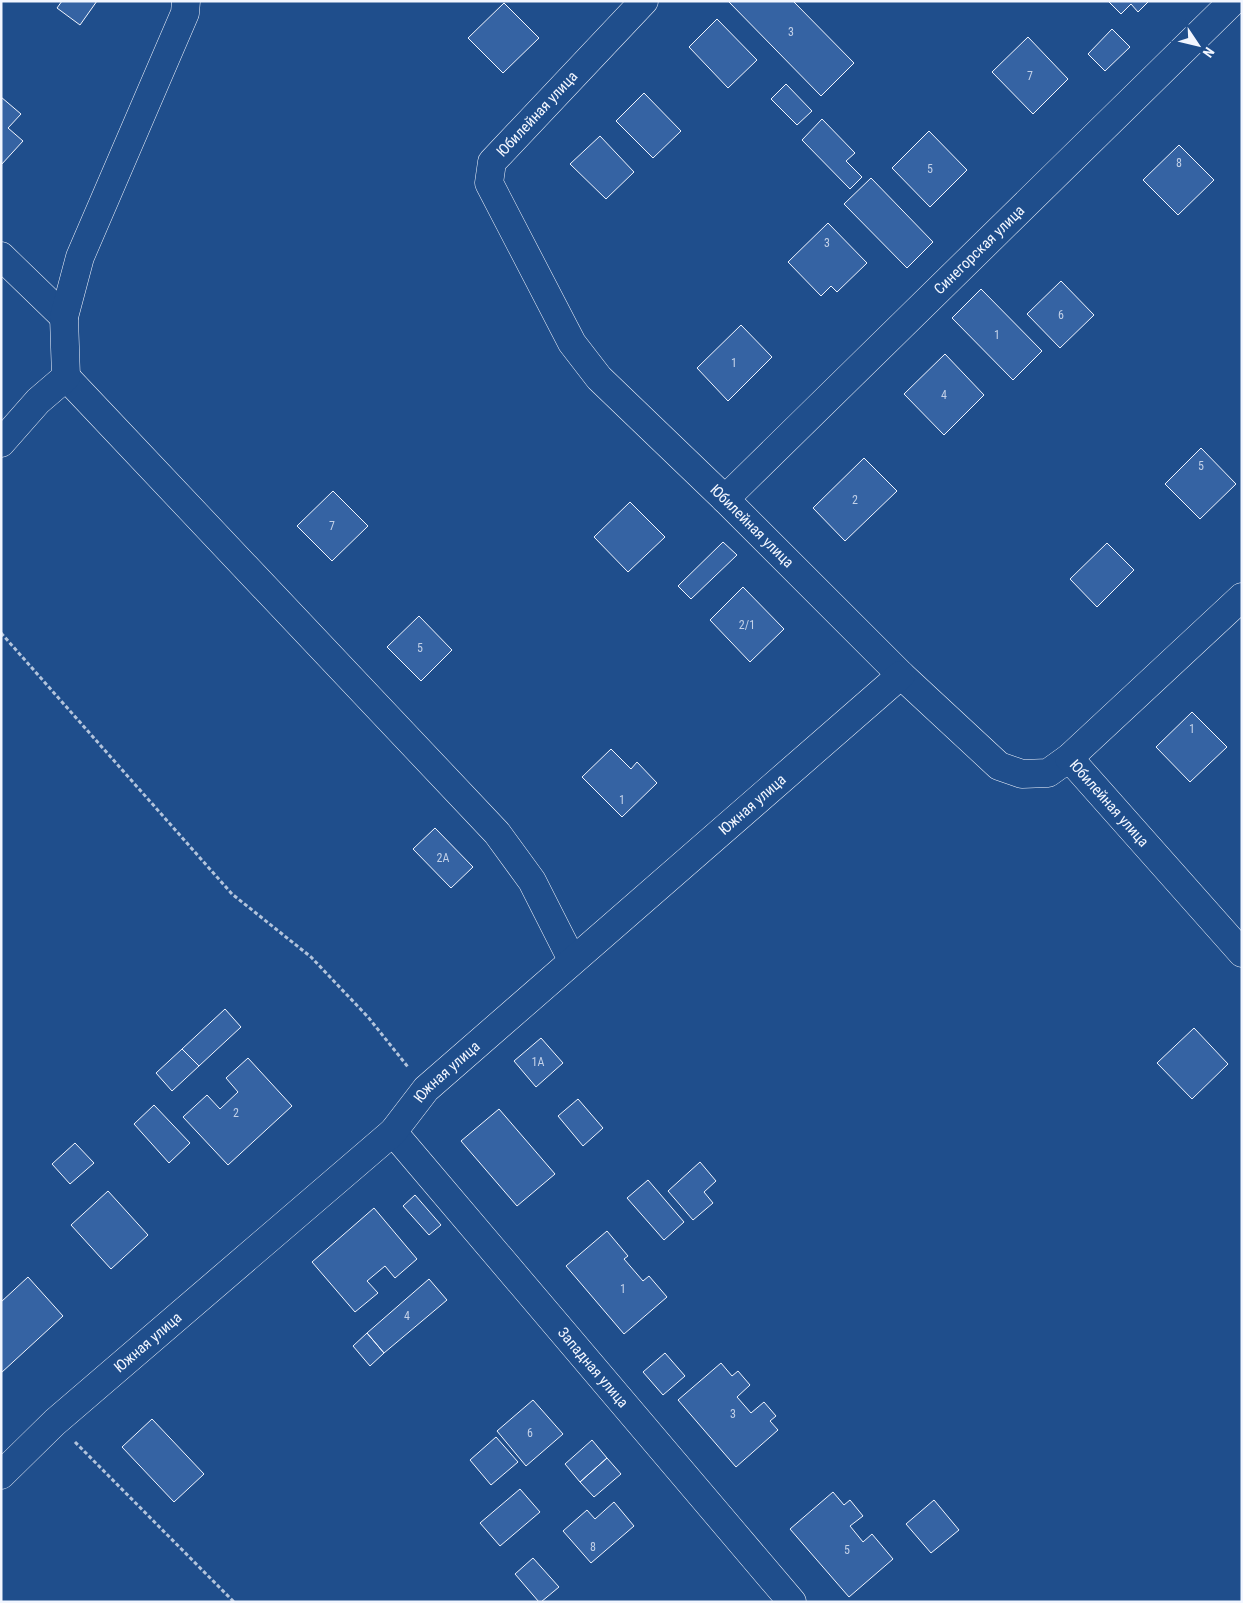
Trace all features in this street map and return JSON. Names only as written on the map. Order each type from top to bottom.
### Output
[{"type":"street","points":[[186,1],[185,13],[80,257],[64,317],[66,377],[497,833],[532,881],[572,960]]},
{"type":"street","name":"Юбилейная улица","points":[[644,1],[492,162],[489,182],[572,343],[599,378],[725,499],[900,675],[999,766],[1022,774],[1048,773],[1069,758],[1242,953]]},
{"type":"street","name":"Синегорская улица","points":[[725,499],[1233,1]]},
{"type":"street","points":[[1,256],[64,317]]},
{"type":"street","points":[[1,443],[38,401],[66,377]]},
{"type":"street","points":[[1069,758],[1242,597]]},
{"type":"street","name":"Южная улица","points":[[1,1475],[56,1422],[393,1132],[426,1089],[900,675]]},
{"type":"street","name":"Западная улица","points":[[393,1132],[792,1602]]},
{"type":"path","points":[[1,633],[232,894],[311,957],[368,1017],[426,1089]]},
{"type":"path","points":[[56,1422],[234,1602]]},
{"type":"building","points":[[62,1],[97,1],[80,25],[57,8]]},
{"type":"building","points":[[728,1],[793,1],[854,63],[821,96]]},
{"type":"building","points":[[1108,1],[1149,1],[1138,12],[1131,4],[1121,14]]},
{"type":"building","points":[[504,3],[539,38],[503,73],[468,38]]},
{"type":"building","points":[[717,19],[757,60],[728,88],[689,47]]},
{"type":"building","points":[[1112,29],[1130,47],[1105,71],[1088,54]]},
{"type":"building","points":[[1028,37],[1068,79],[1033,114],[992,72]]},
{"type":"building","points":[[786,84],[812,111],[797,125],[771,99]]},
{"type":"building","points":[[644,93],[681,131],[653,158],[616,121]]},
{"type":"building","points":[[1,97],[21,114],[8,128],[23,141],[1,165]]},
{"type":"building","points":[[822,119],[855,153],[846,161],[862,177],[850,189],[802,140]]},
{"type":"building","points":[[929,131],[967,170],[930,207],[892,168]]},
{"type":"building","points":[[600,136],[634,172],[606,199],[570,164]]},
{"type":"building","points":[[1179,145],[1214,180],[1178,215],[1143,180]]},
{"type":"building","points":[[871,178],[933,242],[907,268],[844,204]]},
{"type":"building","points":[[828,223],[867,263],[837,292],[831,286],[821,296],[788,262]]},
{"type":"building","points":[[1061,281],[1094,315],[1060,348],[1027,314]]},
{"type":"building","points":[[981,289],[1042,351],[1013,380],[952,318]]},
{"type":"building","points":[[741,325],[772,357],[728,401],[697,368]]},
{"type":"building","points":[[945,354],[984,395],[944,435],[904,394]]},
{"type":"building","points":[[1201,448],[1236,484],[1200,519],[1165,484]]},
{"type":"building","points":[[864,458],[897,491],[845,541],[813,508]]},
{"type":"building","points":[[333,491],[368,526],[332,561],[297,526]]},
{"type":"building","points":[[630,502],[665,537],[628,572],[594,537]]},
{"type":"building","points":[[723,542],[737,555],[691,599],[678,586]]},
{"type":"building","points":[[1107,543],[1134,570],[1097,607],[1070,579]]},
{"type":"building","points":[[743,587],[784,629],[750,662],[710,620]]},
{"type":"building","points":[[419,616],[452,650],[421,681],[387,647]]},
{"type":"building","points":[[1192,712],[1227,747],[1190,782],[1156,747]]},
{"type":"building","points":[[611,749],[631,769],[637,762],[657,783],[622,817],[582,777]]},
{"type":"building","points":[[435,828],[473,867],[451,888],[413,849]]},
{"type":"building","points":[[225,1009],[241,1027],[199,1066],[182,1049]]},
{"type":"building","points":[[1194,1028],[1228,1064],[1192,1099],[1157,1063]]},
{"type":"building","points":[[541,1038],[563,1063],[536,1087],[514,1061]]},
{"type":"building","points":[[182,1049],[199,1066],[172,1091],[156,1073]]},
{"type":"building","points":[[248,1058],[292,1106],[228,1165],[183,1117],[207,1095],[220,1109],[238,1092],[226,1078]]},
{"type":"building","points":[[578,1099],[603,1128],[583,1146],[558,1116]]},
{"type":"building","points":[[154,1105],[190,1143],[169,1163],[134,1124]]},
{"type":"building","points":[[499,1109],[555,1174],[517,1206],[461,1141]]},
{"type":"building","points":[[75,1143],[94,1163],[70,1184],[52,1164]]},
{"type":"building","points":[[700,1162],[716,1181],[704,1192],[713,1203],[693,1220],[668,1191]]},
{"type":"building","points":[[648,1180],[684,1222],[664,1240],[627,1198]]},
{"type":"building","points":[[108,1191],[148,1235],[111,1269],[71,1225]]},
{"type":"building","points":[[415,1195],[441,1225],[429,1235],[403,1206]]},
{"type":"building","points":[[374,1208],[417,1259],[395,1278],[385,1266],[367,1281],[378,1293],[355,1312],[312,1262]]},
{"type":"building","points":[[607,1231],[628,1256],[624,1259],[643,1281],[649,1276],[667,1297],[624,1334],[566,1266]]},
{"type":"building","points":[[28,1277],[63,1316],[1,1373],[1,1302]]},
{"type":"building","points":[[429,1279],[447,1300],[384,1353],[367,1333]]},
{"type":"building","points":[[367,1333],[384,1353],[370,1366],[353,1346]]},
{"type":"building","points":[[665,1353],[685,1376],[663,1395],[643,1372]]},
{"type":"building","points":[[721,1363],[732,1376],[738,1371],[750,1385],[737,1397],[751,1413],[764,1402],[776,1416],[770,1421],[778,1430],[736,1467],[678,1400]]},
{"type":"building","points":[[533,1400],[563,1434],[526,1466],[497,1431]]},
{"type":"building","points":[[152,1419],[204,1474],[174,1502],[122,1447]]},
{"type":"building","points":[[496,1437],[518,1462],[491,1485],[470,1460]]},
{"type":"building","points":[[592,1440],[607,1458],[580,1482],[565,1464]]},
{"type":"building","points":[[607,1458],[621,1474],[594,1497],[580,1482]]},
{"type":"building","points":[[520,1489],[540,1512],[500,1546],[480,1523]]},
{"type":"building","points":[[833,1492],[844,1505],[850,1500],[863,1516],[850,1526],[863,1542],[872,1534],[893,1559],[849,1597],[790,1529]]},
{"type":"building","points":[[934,1500],[959,1530],[931,1553],[906,1524]]},
{"type":"building","points":[[614,1502],[634,1526],[591,1563],[563,1531],[587,1510],[595,1519]]},
{"type":"building","points":[[533,1558],[559,1587],[541,1602],[515,1574]]}]
